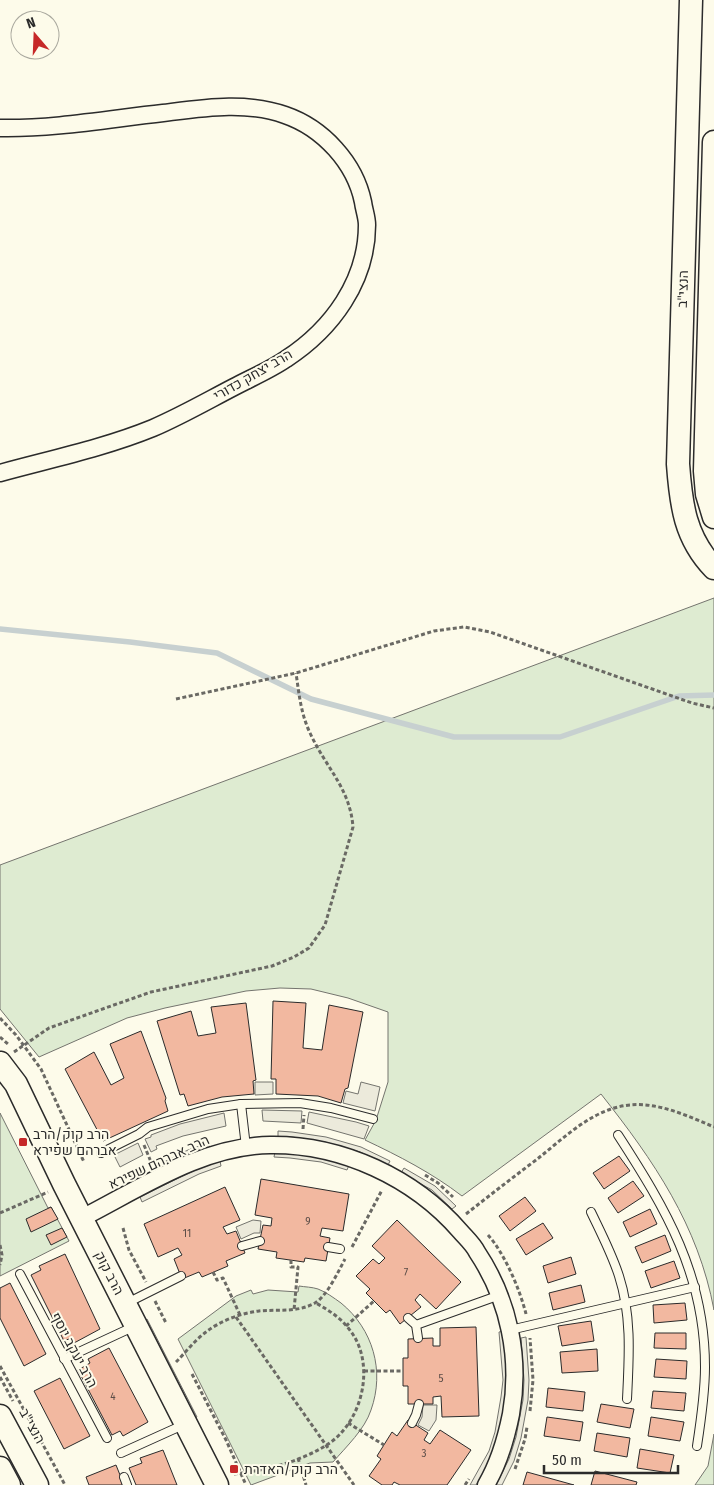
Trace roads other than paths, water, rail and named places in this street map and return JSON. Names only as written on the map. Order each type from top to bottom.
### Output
[{"type":"street","name":"הנצי\"ב","points":[[691,0],[678,464],[681,499],[688,527],[698,550],[714,568]]},
{"type":"street","name":"הרב יצחק כדורי","points":[[0,128],[52,126],[194,109],[243,106],[285,115],[319,133],[344,158],[360,189],[367,224],[363,260],[349,296],[323,330],[286,360],[153,428],[95,448],[0,473]]},
{"type":"street","name":"הנצי\"ב","points":[[714,142],[705,470],[708,494],[714,517]]},
{"type":"street","name":"הרב קוק","points":[[0,1063],[16,1084],[64,1184],[215,1482]]},
{"type":"street","points":[[82,1218],[193,1162],[220,1152],[246,1147],[291,1146],[324,1151],[357,1160],[387,1183],[426,1198],[454,1224],[477,1250],[500,1294],[510,1330],[514,1365],[514,1399],[507,1434],[500,1456],[486,1485]]},
{"type":"street","name":"הנצי\"ב","points":[[0,1416],[37,1485]]},
{"type":"street","points":[[0,1468],[9,1485]]},
{"type":"lane","points":[[101,1153],[156,1125],[208,1109],[241,1104],[300,1103],[331,1108],[373,1119]]},
{"type":"lane","points":[[241,1104],[246,1147]]},
{"type":"lane","points":[[618,1135],[666,1214],[680,1241],[695,1287],[704,1332],[705,1367],[703,1404],[697,1446]]},
{"type":"lane","points":[[591,1212],[619,1276],[625,1303],[630,1343],[627,1399]]},
{"type":"lane","points":[[242,1246],[260,1241]]},
{"type":"lane","points":[[328,1247],[340,1249]]},
{"type":"lane","name":"הרב יעקב יוסף","points":[[20,1274],[107,1438]]},
{"type":"lane","points":[[125,1304],[180,1276]]},
{"type":"lane","points":[[510,1330],[695,1287]]},
{"type":"lane","points":[[416,1325],[500,1294]]},
{"type":"lane","points":[[408,1318],[416,1325],[418,1338]]},
{"type":"lane","points":[[64,1359],[136,1326]]},
{"type":"lane","points":[[412,1423],[419,1404]]},
{"type":"lane","points":[[121,1453],[185,1424]]},
{"type":"lane","points":[[124,1477],[127,1485]]},
{"type":"waterway","points":[[0,629],[217,653],[311,699],[454,737],[560,737],[679,696],[714,695]]},
{"type":"place","name":"הרב קוק/הרב אברהם שפירא","points":[[23,1142]]},
{"type":"place","name":"הרב קוק/האדרת","points":[[234,1469]]}]
